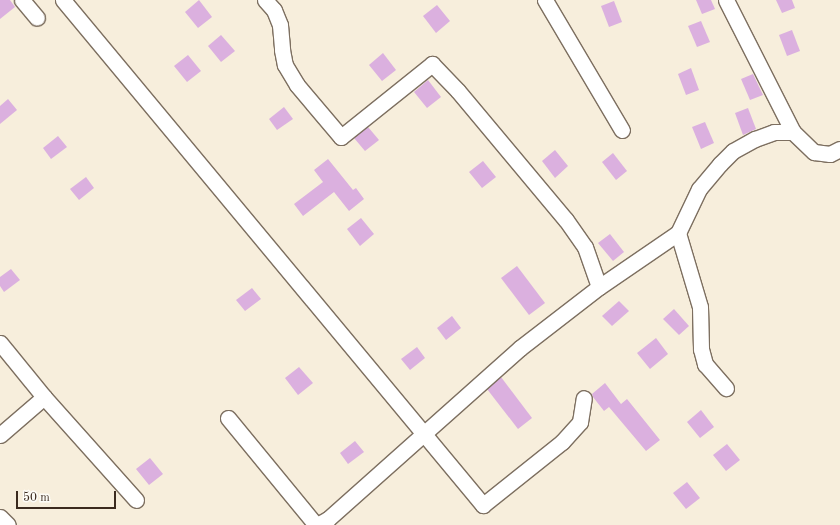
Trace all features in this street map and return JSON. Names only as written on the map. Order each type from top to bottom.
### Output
[{"type":"street","points":[[22,0],[37,18]]},
{"type":"street","points":[[63,0],[422,434],[483,505],[562,442],[580,422],[584,398]]},
{"type":"street","points":[[265,0],[274,10],[280,25],[285,65],[297,86],[341,137],[432,64],[458,91],[566,220],[585,247],[599,287]]},
{"type":"street","points":[[544,0],[622,130]]},
{"type":"street","points":[[726,0],[793,132],[814,152],[830,154],[840,149]]},
{"type":"street","points":[[228,418],[317,525],[328,519],[520,348],[599,287],[678,233],[699,189],[733,151],[755,139],[774,132],[793,132]]},
{"type":"street","points":[[678,233],[700,307],[701,349],[705,364],[726,388]]},
{"type":"street","points":[[0,343],[44,397],[136,500]]},
{"type":"street","points":[[0,435],[44,397]]},
{"type":"street","points":[[0,517],[8,525]]},
{"type":"building","points":[[0,0],[10,0],[15,7],[0,19]]},
{"type":"building","points":[[199,0],[212,17],[198,28],[185,12]]},
{"type":"building","points":[[696,0],[711,0],[715,9],[702,14]]},
{"type":"building","points":[[776,0],[792,0],[795,8],[782,13]]},
{"type":"building","points":[[614,1],[622,22],[609,27],[601,6]]},
{"type":"building","points":[[437,5],[450,21],[436,33],[423,16]]},
{"type":"building","points":[[701,21],[710,42],[697,47],[688,26]]},
{"type":"building","points":[[792,30],[800,51],[787,56],[779,35]]},
{"type":"building","points":[[221,35],[235,51],[221,62],[208,46]]},
{"type":"building","points":[[383,53],[396,70],[382,81],[369,65]]},
{"type":"building","points":[[188,55],[201,71],[187,82],[174,66]]},
{"type":"building","points":[[691,68],[699,90],[686,95],[678,74]]},
{"type":"building","points":[[753,74],[763,95],[750,100],[741,79]]},
{"type":"building","points":[[428,80],[441,97],[427,108],[414,92]]},
{"type":"building","points":[[8,99],[17,110],[0,124],[0,106]]},
{"type":"building","points":[[284,107],[293,119],[277,130],[269,119]]},
{"type":"building","points":[[748,108],[756,129],[743,135],[735,113]]},
{"type":"building","points":[[705,122],[714,143],[701,149],[692,127]]},
{"type":"building","points":[[368,127],[379,140],[365,151],[354,138]]},
{"type":"building","points":[[58,136],[67,147],[51,159],[43,148]]},
{"type":"building","points":[[555,150],[568,166],[555,178],[542,161]]},
{"type":"building","points":[[613,153],[627,171],[616,180],[602,162]]},
{"type":"building","points":[[328,159],[353,190],[356,188],[364,199],[349,211],[334,192],[303,216],[294,204],[323,182],[314,170]]},
{"type":"building","points":[[483,161],[496,177],[482,188],[469,172]]},
{"type":"building","points":[[86,177],[94,188],[79,200],[70,189]]},
{"type":"building","points":[[361,218],[374,234],[360,246],[347,229]]},
{"type":"building","points":[[610,234],[624,252],[613,261],[598,243]]},
{"type":"building","points":[[517,266],[545,303],[529,315],[501,278]]},
{"type":"building","points":[[11,269],[20,280],[4,292],[0,286],[0,277]]},
{"type":"building","points":[[252,288],[261,299],[245,311],[236,300]]},
{"type":"building","points":[[619,301],[629,311],[612,326],[602,316]]},
{"type":"building","points":[[674,309],[689,326],[679,335],[663,319]]},
{"type":"building","points":[[452,316],[461,328],[446,340],[437,328]]},
{"type":"building","points":[[656,338],[668,354],[650,369],[637,353]]},
{"type":"building","points":[[417,347],[425,358],[410,370],[401,359]]},
{"type":"building","points":[[299,367],[313,383],[298,395],[285,378]]},
{"type":"building","points":[[501,377],[532,418],[518,429],[487,389]]},
{"type":"building","points":[[605,383],[621,404],[627,399],[660,440],[646,451],[609,407],[604,411],[593,397],[592,394]]},
{"type":"building","points":[[701,410],[714,427],[700,438],[687,422]]},
{"type":"building","points":[[355,441],[364,452],[348,464],[340,453]]},
{"type":"building","points":[[727,444],[740,460],[726,471],[713,455]]},
{"type":"building","points":[[150,458],[163,474],[149,485],[136,469]]},
{"type":"building","points":[[687,482],[700,498],[686,509],[673,493]]}]
